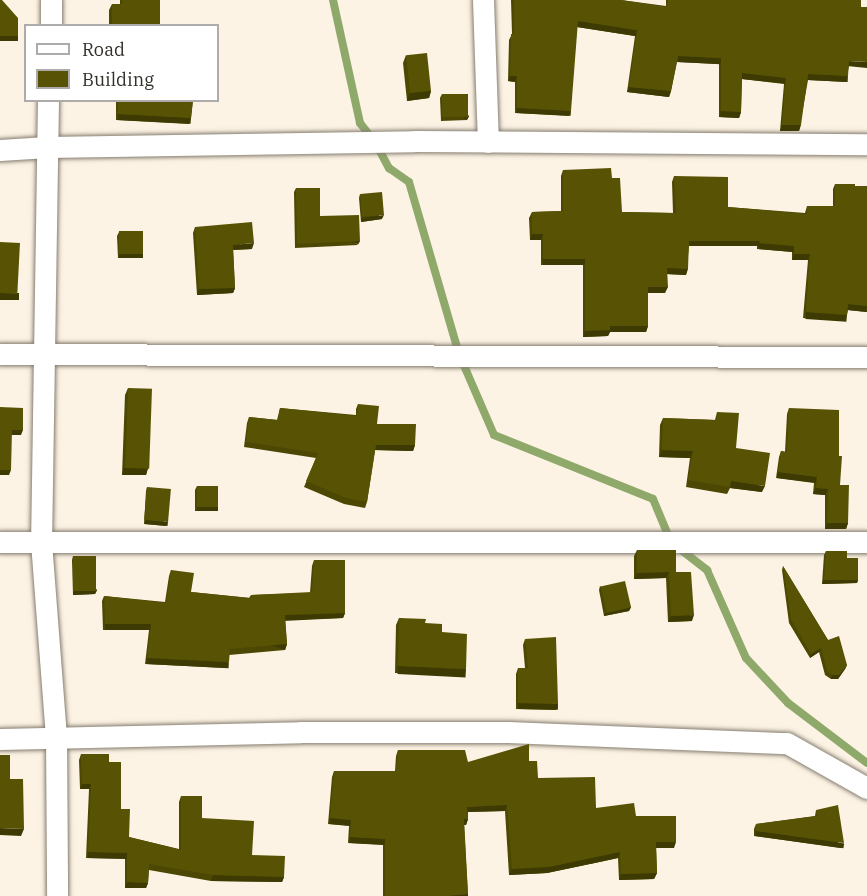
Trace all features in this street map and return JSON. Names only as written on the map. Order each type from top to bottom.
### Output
[{"type":"street","points":[[51,0],[51,24]]},
{"type":"street","points":[[483,0],[488,142]]},
{"type":"street","points":[[48,102],[41,542],[56,736],[57,896]]},
{"type":"street","points":[[0,150],[47,147],[414,141],[867,144]]},
{"type":"street","points":[[0,354],[44,352],[867,357]]},
{"type":"street","points":[[0,542],[867,542]]},
{"type":"street","points":[[0,739],[56,736],[508,732],[787,743],[867,789]]},
{"type":"building","points":[[0,0],[18,18],[18,36],[0,36]]},
{"type":"building","points":[[122,0],[160,0],[160,24],[112,24],[112,4],[122,4]]},
{"type":"building","points":[[514,0],[621,0],[667,7],[668,0],[861,0],[861,7],[867,7],[867,62],[849,61],[848,76],[808,74],[801,125],[782,125],[786,78],[742,73],[741,112],[721,111],[721,58],[678,56],[671,91],[629,87],[637,30],[578,21],[571,111],[517,108],[517,76],[510,76]]},
{"type":"building","points":[[427,53],[431,91],[410,93],[406,55]]},
{"type":"building","points":[[442,94],[468,94],[468,117],[442,117]]},
{"type":"building","points":[[118,102],[193,102],[191,118],[118,114]]},
{"type":"building","points":[[611,168],[612,178],[620,178],[622,212],[676,213],[674,176],[728,177],[728,207],[807,214],[807,206],[835,206],[835,184],[867,186],[867,306],[848,304],[847,315],[806,312],[810,254],[794,254],[794,246],[759,243],[760,241],[689,241],[688,269],[667,268],[668,287],[648,287],[648,326],[610,326],[610,330],[585,331],[585,259],[543,259],[543,234],[532,234],[532,212],[563,211],[563,170]]},
{"type":"building","points":[[296,188],[320,188],[320,216],[359,215],[360,241],[297,244]]},
{"type":"building","points":[[382,192],[384,215],[362,217],[360,194]]},
{"type":"building","points":[[252,222],[254,243],[233,245],[235,288],[199,289],[195,227]]},
{"type":"building","points":[[119,231],[143,231],[143,254],[119,254]]},
{"type":"building","points":[[0,242],[20,243],[17,294],[0,293]]},
{"type":"building","points":[[128,388],[152,389],[149,469],[125,468]]},
{"type":"building","points":[[358,404],[379,406],[377,424],[416,424],[415,445],[376,445],[367,502],[346,498],[306,481],[318,453],[246,442],[249,417],[278,420],[280,408],[357,416]]},
{"type":"building","points":[[0,407],[23,408],[23,430],[12,430],[11,470],[0,470]]},
{"type":"building","points":[[789,408],[839,410],[839,456],[842,456],[840,485],[849,485],[848,523],[827,523],[828,489],[816,488],[817,477],[778,472],[781,451],[787,452]]},
{"type":"building","points":[[717,412],[739,413],[736,448],[770,453],[765,486],[731,481],[730,487],[688,480],[693,451],[662,450],[663,418],[717,420]]},
{"type":"building","points":[[197,486],[218,486],[218,507],[197,507]]},
{"type":"building","points":[[147,487],[171,489],[168,522],[144,520]]},
{"type":"building","points":[[637,550],[676,550],[676,572],[691,572],[694,615],[671,616],[669,572],[637,573]]},
{"type":"building","points":[[826,551],[847,551],[847,558],[858,558],[858,580],[824,580]]},
{"type":"building","points":[[73,556],[96,556],[96,591],[73,591]]},
{"type":"building","points":[[314,560],[345,560],[345,613],[285,615],[287,644],[230,649],[229,662],[147,658],[151,624],[105,624],[104,596],[166,603],[171,570],[194,573],[191,592],[251,598],[251,595],[312,592]]},
{"type":"building","points":[[783,566],[828,640],[839,636],[847,665],[839,675],[832,675],[827,671],[821,648],[811,654],[791,619]]},
{"type":"building","points":[[625,581],[631,607],[607,613],[601,587]]},
{"type":"building","points":[[399,618],[426,619],[425,623],[442,624],[442,632],[467,634],[466,669],[398,666]]},
{"type":"building","points":[[556,637],[558,704],[518,703],[518,668],[528,668],[525,639]]},
{"type":"building","points":[[529,744],[529,761],[537,761],[538,778],[595,777],[596,808],[634,803],[636,816],[676,816],[676,842],[656,842],[657,873],[621,874],[620,852],[549,867],[512,869],[507,805],[467,807],[468,819],[464,819],[468,894],[385,896],[385,839],[350,837],[351,820],[330,818],[334,771],[396,771],[398,750],[465,750],[468,762]]},
{"type":"building","points":[[81,754],[109,754],[109,762],[121,762],[121,809],[130,809],[129,837],[181,850],[181,796],[202,796],[202,818],[254,821],[252,855],[285,856],[284,877],[213,875],[149,864],[148,883],[127,882],[127,853],[88,852],[91,784],[82,784]]},
{"type":"building","points":[[0,755],[10,755],[10,779],[23,779],[24,829],[0,828]]},
{"type":"building","points":[[838,805],[844,843],[756,831],[756,824],[817,816],[816,810]]},
{"type":"waterway","points":[[333,0],[360,123],[375,142],[389,168],[409,182],[459,354],[494,435],[653,499],[671,542],[707,570],[746,658],[788,703],[867,763]]}]
